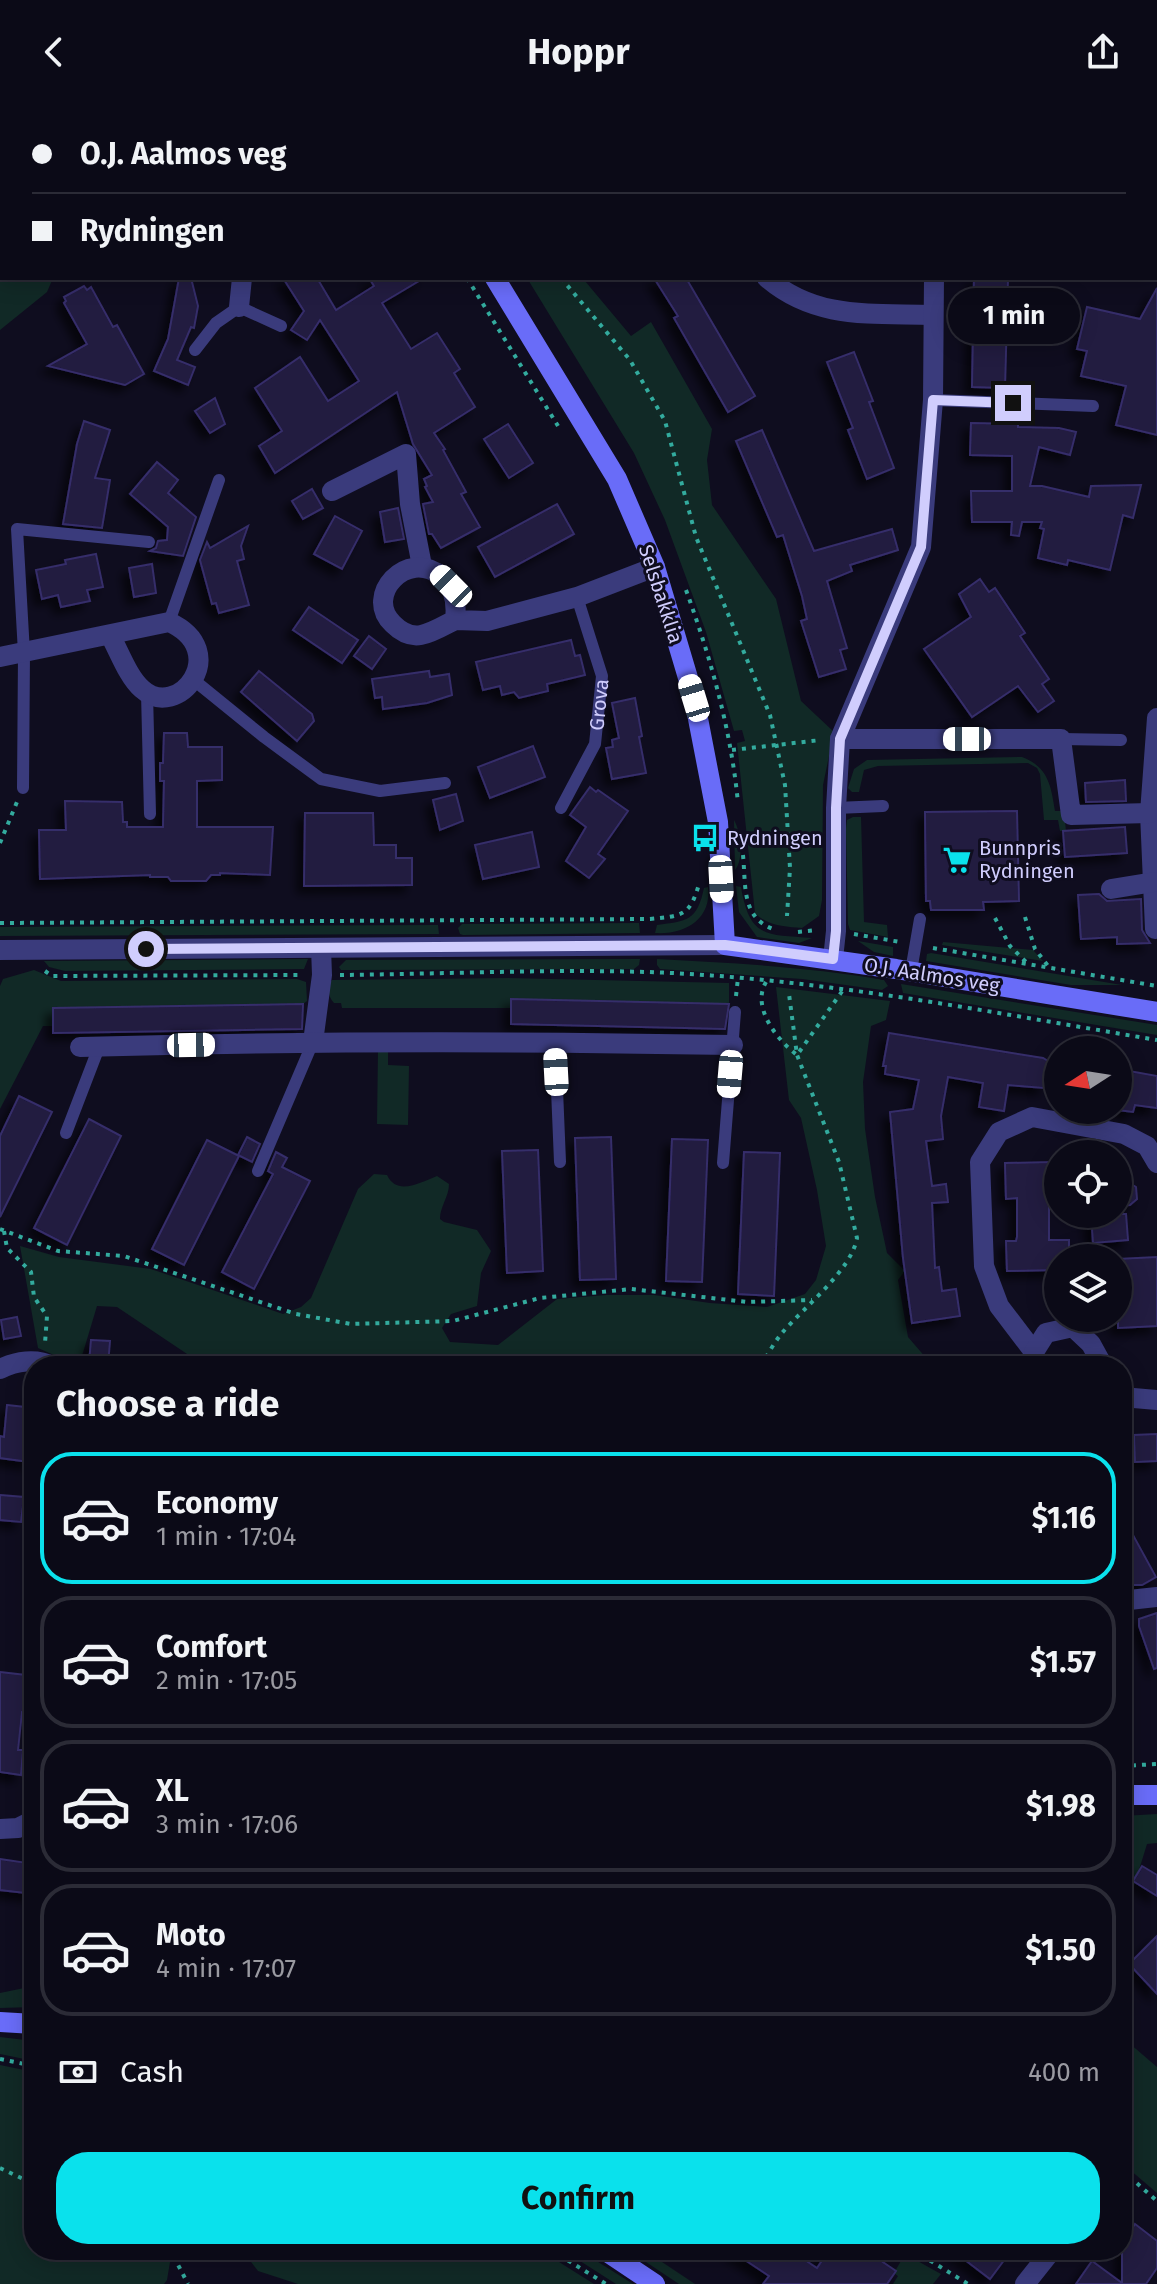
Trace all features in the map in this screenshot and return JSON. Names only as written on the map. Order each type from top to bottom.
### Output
[{"type":"street","points":[[239,307],[242,280]]},
{"type":"street","name":"Selsbakklia","points":[[496,280],[617,479],[655,567],[694,698],[718,822],[725,945]]},
{"type":"street","points":[[770,280],[790,295],[821,309],[932,315]]},
{"type":"street","points":[[833,959],[840,739],[921,547],[933,400],[934,280]]},
{"type":"street","points":[[332,491],[406,454],[410,504],[422,566]]},
{"type":"street","points":[[455,620],[457,604],[451,586],[439,574],[422,566],[405,570],[391,579],[384,593],[387,619],[409,635],[423,635],[455,620],[487,621],[577,597],[655,567]]},
{"type":"street","points":[[0,657],[169,622],[183,628],[195,642],[198,661],[195,681],[183,692],[168,696],[147,693],[141,689],[110,635]]},
{"type":"street","points":[[1155,929],[1150,813],[1157,718]]},
{"type":"street","points":[[840,739],[1061,739],[1071,815],[1150,813]]},
{"type":"street","points":[[1111,889],[1154,882]]},
{"type":"street","name":"O.J. Aalmos veg","points":[[0,950],[725,945],[911,971],[1157,1012]]},
{"type":"street","points":[[313,1042],[322,975],[321,948]]},
{"type":"street","points":[[89,1047],[555,1041],[733,1045]]},
{"type":"street","points":[[1033,1356],[999,1306],[984,1266],[980,1162],[999,1132],[1032,1117],[1124,1134],[1147,1146],[1157,1163]]},
{"type":"street","points":[[1036,1356],[1046,1333],[1073,1327],[1091,1344],[1098,1356]]},
{"type":"street","points":[[0,1369],[24,1361]]},
{"type":"street","points":[[1132,1398],[1157,1400]]},
{"type":"street","points":[[1132,1600],[1157,1597]]},
{"type":"street","points":[[1132,1795],[1157,1795]]},
{"type":"street","points":[[0,1829],[24,1825]]},
{"type":"street","points":[[0,2022],[24,2023]]},
{"type":"street","points":[[619,2260],[655,2284]]},
{"type":"street","points":[[1025,2284],[1044,2260]]},
{"type":"lane","points":[[195,350],[216,323],[239,307],[281,326]]},
{"type":"lane","points":[[933,400],[1093,406]]},
{"type":"lane","points":[[169,622],[219,480]]},
{"type":"lane","points":[[23,788],[24,653],[17,529],[149,542]]},
{"type":"lane","name":"Grova","points":[[561,808],[595,744],[602,676],[577,597]]},
{"type":"lane","points":[[195,681],[321,779],[380,791],[445,783]]},
{"type":"lane","points":[[147,693],[150,814]]},
{"type":"lane","points":[[1061,739],[1121,740]]},
{"type":"lane","points":[[836,808],[883,806]]},
{"type":"lane","points":[[911,971],[920,919]]},
{"type":"lane","points":[[723,1163],[735,1012]]},
{"type":"lane","points":[[555,1041],[560,1162]]},
{"type":"lane","points":[[258,1171],[313,1042]]},
{"type":"lane","points":[[66,1133],[89,1047]]},
{"type":"path","points":[[468,280],[564,436]]},
{"type":"path","points":[[563,280],[630,360],[665,421],[696,537],[770,715],[785,785],[789,854],[787,916]]},
{"type":"path","points":[[732,750],[840,739]]},
{"type":"path","points":[[0,843],[23,788]]},
{"type":"path","points":[[0,923],[650,919],[683,914],[693,906],[700,880]]},
{"type":"path","points":[[748,905],[757,921],[771,929],[836,931],[1157,986]]},
{"type":"path","points":[[1025,917],[1035,949],[1050,967]]},
{"type":"path","points":[[995,918],[1010,946],[1027,964]]},
{"type":"path","points":[[37,966],[52,976],[647,972],[766,981],[892,996],[1157,1040]]},
{"type":"path","points":[[766,981],[760,997],[763,1008],[777,1034],[797,1055]]},
{"type":"path","points":[[797,1055],[843,990]]},
{"type":"path","points":[[767,1356],[781,1335],[855,1249],[856,1228],[839,1162],[797,1055],[789,994]]},
{"type":"path","points":[[2,1230],[58,1251],[124,1256],[296,1314],[351,1324],[453,1321],[540,1298],[631,1289],[747,1302],[812,1300]]},
{"type":"path","points":[[2,1230],[7,1248],[31,1272],[34,1297],[47,1316],[48,1356]]},
{"type":"path","points":[[1132,1765],[1157,1764]]},
{"type":"path","points":[[0,2059],[24,2064]]},
{"type":"path","points":[[0,2168],[24,2179]]},
{"type":"path","points":[[1132,2179],[1157,2201]]},
{"type":"path","points":[[176,2260],[188,2284]]},
{"type":"path","points":[[567,2260],[606,2284]]},
{"type":"path","points":[[929,2260],[968,2284]]},
{"type":"green space","points":[[0,280],[52,280],[47,292],[0,330]]},
{"type":"green space","points":[[528,280],[586,280],[631,336],[651,322],[712,429],[707,460],[712,505],[776,599],[801,701],[834,732],[823,785],[822,900],[819,916],[802,928],[771,923],[755,913],[737,743],[745,741],[742,730],[734,731],[706,632],[665,520],[634,453]]},
{"type":"green space","points":[[1022,757],[1038,766],[1047,778],[1055,811],[1064,811],[1066,831],[1060,831],[1058,820],[1044,820],[1040,774],[1028,763],[878,766],[864,770],[859,792],[848,788],[854,769],[867,760]]},
{"type":"green space","points":[[861,817],[864,922],[887,925],[888,937],[850,930],[848,924],[846,829],[847,820]]},
{"type":"green space","points":[[734,820],[740,845],[740,859],[735,870]]},
{"type":"green space","points":[[736,886],[741,887],[749,916],[755,925],[772,934],[812,938],[799,943],[757,937],[739,912]]},
{"type":"green space","points":[[708,887],[706,908],[694,923],[676,931],[655,933],[657,925],[683,920],[694,913],[704,888]]},
{"type":"green space","points":[[639,923],[640,933],[463,935],[458,928],[462,924]]},
{"type":"green space","points":[[438,925],[439,934],[0,936],[0,927]]},
{"type":"green space","points":[[858,941],[893,947],[893,956],[874,952]]},
{"type":"green space","points":[[943,942],[1033,950],[1043,961],[942,945]]},
{"type":"green space","points":[[927,954],[1122,985],[1071,985],[926,961]]},
{"type":"green space","points":[[308,959],[304,969],[65,971],[49,967],[44,961]]},
{"type":"green space","points":[[640,959],[634,969],[341,970],[339,967],[346,960]]},
{"type":"green space","points":[[657,959],[828,972],[884,980],[888,986],[882,990],[802,979],[660,969]]},
{"type":"green space","points":[[34,970],[61,981],[297,979],[306,982],[307,1001],[303,1004],[53,1008],[53,1026],[43,1026],[0,1109],[0,986],[3,979]]},
{"type":"green space","points":[[508,978],[729,983],[729,1004],[511,999],[511,1008],[342,1008],[341,1003],[332,1001],[329,992],[332,980]]},
{"type":"green space","points":[[901,984],[1157,1025],[1157,1035],[903,993]]},
{"type":"green space","points":[[776,987],[890,1001],[886,1020],[871,1026],[863,1082],[865,1129],[887,1253],[905,1271],[898,1280],[908,1337],[924,1356],[190,1356],[117,1307],[97,1306],[82,1356],[56,1356],[38,1348],[20,1246],[59,1257],[151,1269],[283,1314],[301,1307],[311,1298],[358,1189],[374,1174],[387,1175],[396,1185],[402,1186],[437,1176],[449,1184],[440,1219],[477,1230],[491,1251],[481,1273],[477,1306],[451,1314],[442,1328],[450,1342],[498,1345],[557,1299],[654,1295],[767,1307],[805,1294],[816,1280],[826,1246],[801,1118],[789,1100]]},
{"type":"green space","points":[[378,1050],[388,1050],[388,1065],[409,1066],[408,1125],[377,1124]]},
{"type":"green space","points":[[1157,1814],[1157,1843],[1147,1844],[1132,1893],[1132,1815]]},
{"type":"green space","points":[[24,1988],[24,2007],[0,2008],[0,1993]]},
{"type":"green space","points":[[0,2037],[24,2040],[24,2059],[0,2054]]},
{"type":"green space","points":[[1132,2046],[1157,2067],[1157,2193],[1132,2172]]},
{"type":"green space","points":[[0,2065],[24,2070],[24,2260],[170,2260],[164,2284],[0,2284]]},
{"type":"green space","points":[[250,2260],[556,2260],[594,2284],[298,2284],[258,2271]]},
{"type":"green space","points":[[579,2260],[595,2260],[633,2284],[616,2284]]},
{"type":"green space","points":[[643,2260],[659,2260],[695,2284],[679,2284]]},
{"type":"green space","points":[[902,2260],[916,2260],[941,2274],[933,2284],[893,2284],[898,2276],[894,2273]]},
{"type":"building","points":[[179,280],[192,280],[198,306],[194,328],[191,327],[177,360],[195,367],[188,385],[154,371],[168,339]]},
{"type":"building","points":[[284,280],[318,280],[336,310],[374,286],[370,280],[421,280],[382,303],[411,349],[437,333],[460,369],[454,373],[475,407],[434,433],[445,449],[466,492],[461,494],[480,527],[441,548],[429,534],[423,504],[433,502],[424,479],[432,475],[413,444],[397,392],[275,473],[259,446],[282,431],[255,388],[300,357],[328,401],[359,381],[320,320],[307,340],[291,330],[304,311]]},
{"type":"building","points":[[655,280],[687,280],[755,396],[728,412],[674,318],[678,316]]},
{"type":"building","points":[[974,280],[1008,280],[1005,388],[972,387]]},
{"type":"building","points":[[84,286],[87,290],[91,287],[113,327],[117,325],[144,374],[125,385],[48,366],[87,344],[64,303],[64,297]]},
{"type":"building","points":[[1157,288],[1157,435],[1116,425],[1126,386],[1081,376],[1087,351],[1077,349],[1087,307],[1140,319]]},
{"type":"building","points":[[854,352],[894,468],[867,479],[848,430],[853,428],[827,362]]},
{"type":"building","points":[[215,398],[225,424],[210,433],[195,411]]},
{"type":"building","points":[[84,421],[110,430],[95,478],[110,480],[102,528],[63,524]]},
{"type":"building","points":[[971,423],[1018,424],[1018,427],[1059,428],[1076,432],[1070,455],[1039,447],[1030,486],[1089,497],[1091,486],[1141,485],[1133,518],[1123,515],[1110,570],[1068,560],[1067,565],[1038,558],[1044,529],[1040,528],[1042,522],[1022,522],[1019,536],[1011,535],[1012,522],[972,522],[971,491],[1012,491],[1012,456],[970,455]]},
{"type":"building","points":[[508,424],[533,463],[509,478],[484,439]]},
{"type":"building","points":[[762,430],[814,551],[892,529],[898,550],[850,565],[852,571],[827,581],[847,648],[840,650],[846,669],[819,677],[801,621],[807,619],[783,535],[777,537],[736,441]]},
{"type":"building","points":[[157,462],[178,480],[168,493],[196,517],[183,556],[150,551],[156,548],[158,541],[167,540],[168,527],[130,494]]},
{"type":"building","points":[[312,489],[323,508],[303,519],[292,501]]},
{"type":"building","points":[[557,504],[574,534],[495,577],[478,547]]},
{"type":"building","points":[[398,508],[404,539],[385,542],[380,512]]},
{"type":"building","points":[[335,516],[362,531],[342,569],[314,554]]},
{"type":"building","points":[[248,526],[241,546],[244,559],[237,561],[249,605],[219,613],[216,603],[212,604],[200,560],[207,542],[210,548]]},
{"type":"building","points":[[96,554],[103,587],[87,590],[90,601],[61,607],[58,595],[42,599],[36,570]]},
{"type":"building","points":[[152,564],[156,593],[134,597],[129,568]]},
{"type":"building","points":[[980,579],[989,592],[995,588],[1025,633],[1020,636],[1049,679],[1042,684],[1054,701],[1038,712],[1018,686],[972,717],[924,649],[971,617],[959,594]]},
{"type":"building","points":[[309,607],[358,640],[342,663],[293,630]]},
{"type":"building","points":[[369,636],[386,649],[372,669],[354,656]]},
{"type":"building","points":[[571,640],[575,656],[580,655],[585,675],[547,684],[548,691],[519,698],[514,692],[502,695],[500,686],[483,690],[476,662]]},
{"type":"building","points":[[259,671],[312,714],[314,721],[297,741],[241,692]]},
{"type":"building","points":[[429,671],[430,677],[449,674],[452,695],[427,703],[383,709],[382,697],[375,698],[372,679]]},
{"type":"building","points":[[635,698],[646,773],[612,779],[606,748],[613,747],[612,740],[619,738],[612,703]]},
{"type":"building","points":[[164,733],[187,733],[188,747],[222,747],[222,780],[197,781],[197,827],[273,827],[270,875],[220,873],[211,875],[206,881],[171,881],[168,877],[150,875],[40,879],[39,830],[66,830],[65,801],[122,802],[123,822],[127,822],[127,827],[163,827],[164,781],[160,781],[160,763],[163,763]]},
{"type":"building","points":[[533,746],[545,777],[490,798],[478,767]]},
{"type":"building","points":[[1125,780],[1126,801],[1086,802],[1085,783]]},
{"type":"building","points":[[590,787],[628,811],[598,854],[605,859],[589,878],[566,861],[586,827],[570,815]]},
{"type":"building","points":[[456,794],[463,821],[440,830],[433,800]]},
{"type":"building","points":[[1017,811],[1019,901],[983,902],[984,910],[931,910],[930,901],[926,901],[925,812]]},
{"type":"building","points":[[305,813],[373,813],[374,845],[396,845],[396,858],[412,858],[412,885],[304,886]]},
{"type":"building","points":[[1125,827],[1127,853],[1065,857],[1063,831]]},
{"type":"building","points":[[532,832],[539,867],[483,879],[475,845]]},
{"type":"building","points":[[1099,894],[1107,901],[1141,899],[1142,930],[1150,943],[1117,944],[1117,937],[1081,939],[1078,895]]},
{"type":"building","points":[[511,999],[729,1004],[725,1029],[511,1024]]},
{"type":"building","points":[[303,1004],[302,1029],[53,1033],[53,1008]]},
{"type":"building","points":[[889,1033],[1044,1059],[1044,1088],[1008,1085],[1004,1111],[979,1107],[983,1083],[948,1077],[941,1116],[943,1139],[926,1141],[932,1186],[946,1184],[948,1202],[932,1203],[935,1268],[939,1267],[942,1291],[956,1289],[960,1316],[912,1323],[890,1112],[913,1109],[919,1080],[885,1074],[886,1066],[883,1066]]},
{"type":"building","points":[[1132,1072],[1157,1076],[1157,1108],[1135,1105],[1133,1112]]},
{"type":"building","points":[[19,1096],[52,1112],[0,1217],[0,1136]]},
{"type":"building","points":[[89,1119],[121,1136],[67,1245],[34,1228]]},
{"type":"building","points":[[247,1137],[260,1144],[252,1162],[238,1155]]},
{"type":"building","points":[[611,1137],[616,1279],[580,1280],[575,1138]]},
{"type":"building","points":[[672,1139],[708,1140],[702,1282],[666,1281]]},
{"type":"building","points":[[207,1140],[239,1156],[184,1265],[152,1249]]},
{"type":"building","points":[[538,1150],[543,1271],[507,1273],[502,1151]]},
{"type":"building","points":[[276,1152],[287,1158],[282,1167],[310,1181],[254,1289],[222,1272],[273,1174],[268,1171]]},
{"type":"building","points":[[744,1152],[780,1153],[774,1296],[738,1294]]},
{"type":"building","points":[[1044,1162],[1044,1228],[1049,1228],[1049,1240],[1069,1240],[1069,1244],[1044,1244],[1044,1270],[1007,1271],[1006,1241],[1016,1241],[1017,1237],[1017,1198],[1006,1199],[1005,1163]]},
{"type":"building","points":[[1132,1185],[1136,1187],[1137,1199],[1132,1203]]},
{"type":"building","points":[[1092,1228],[1127,1228],[1128,1240],[1093,1243]]},
{"type":"building","points":[[1157,1257],[1157,1326],[1132,1327],[1132,1258]]},
{"type":"building","points":[[17,1317],[21,1336],[4,1339],[1,1320]]},
{"type":"building","points":[[91,1340],[110,1341],[109,1356],[90,1356]]},
{"type":"building","points":[[7,1405],[24,1407],[24,1461],[0,1458],[0,1436],[4,1437]]},
{"type":"building","points":[[1157,1434],[1157,1461],[1135,1462],[1134,1435]]},
{"type":"building","points":[[0,1495],[24,1497],[21,1522],[0,1520]]},
{"type":"building","points":[[1132,1533],[1156,1577],[1142,1585],[1132,1585]]},
{"type":"building","points":[[1157,1613],[1157,1668],[1154,1669],[1139,1619]]},
{"type":"building","points":[[0,1672],[24,1675],[24,1712],[18,1750],[23,1750],[21,1775],[0,1772]]},
{"type":"building","points":[[0,1859],[24,1863],[24,1893],[0,1890]]},
{"type":"building","points":[[1142,1866],[1157,1875],[1157,1896],[1133,1881]]},
{"type":"building","points":[[1157,1936],[1157,1994],[1132,1967],[1132,1961]]},
{"type":"building","points":[[1135,2224],[1157,2241],[1157,2268],[1146,2284],[1076,2284],[1092,2261],[1122,2283],[1122,2260],[1132,2260],[1132,2228]]},
{"type":"building","points":[[745,2260],[805,2260],[817,2268],[822,2260],[880,2260],[896,2271],[887,2284],[763,2284],[769,2276]]},
{"type":"building","points":[[965,2260],[1004,2260],[990,2279]]},
{"type":"place","name":"Rydningen","points":[[705,838]]},
{"type":"place","name":"Bunnpris Rydningen","points":[[957,860]]},
{"type":"route","points":[[146,949],[725,945],[833,959],[840,739],[921,547],[933,400],[1013,403]]}]
